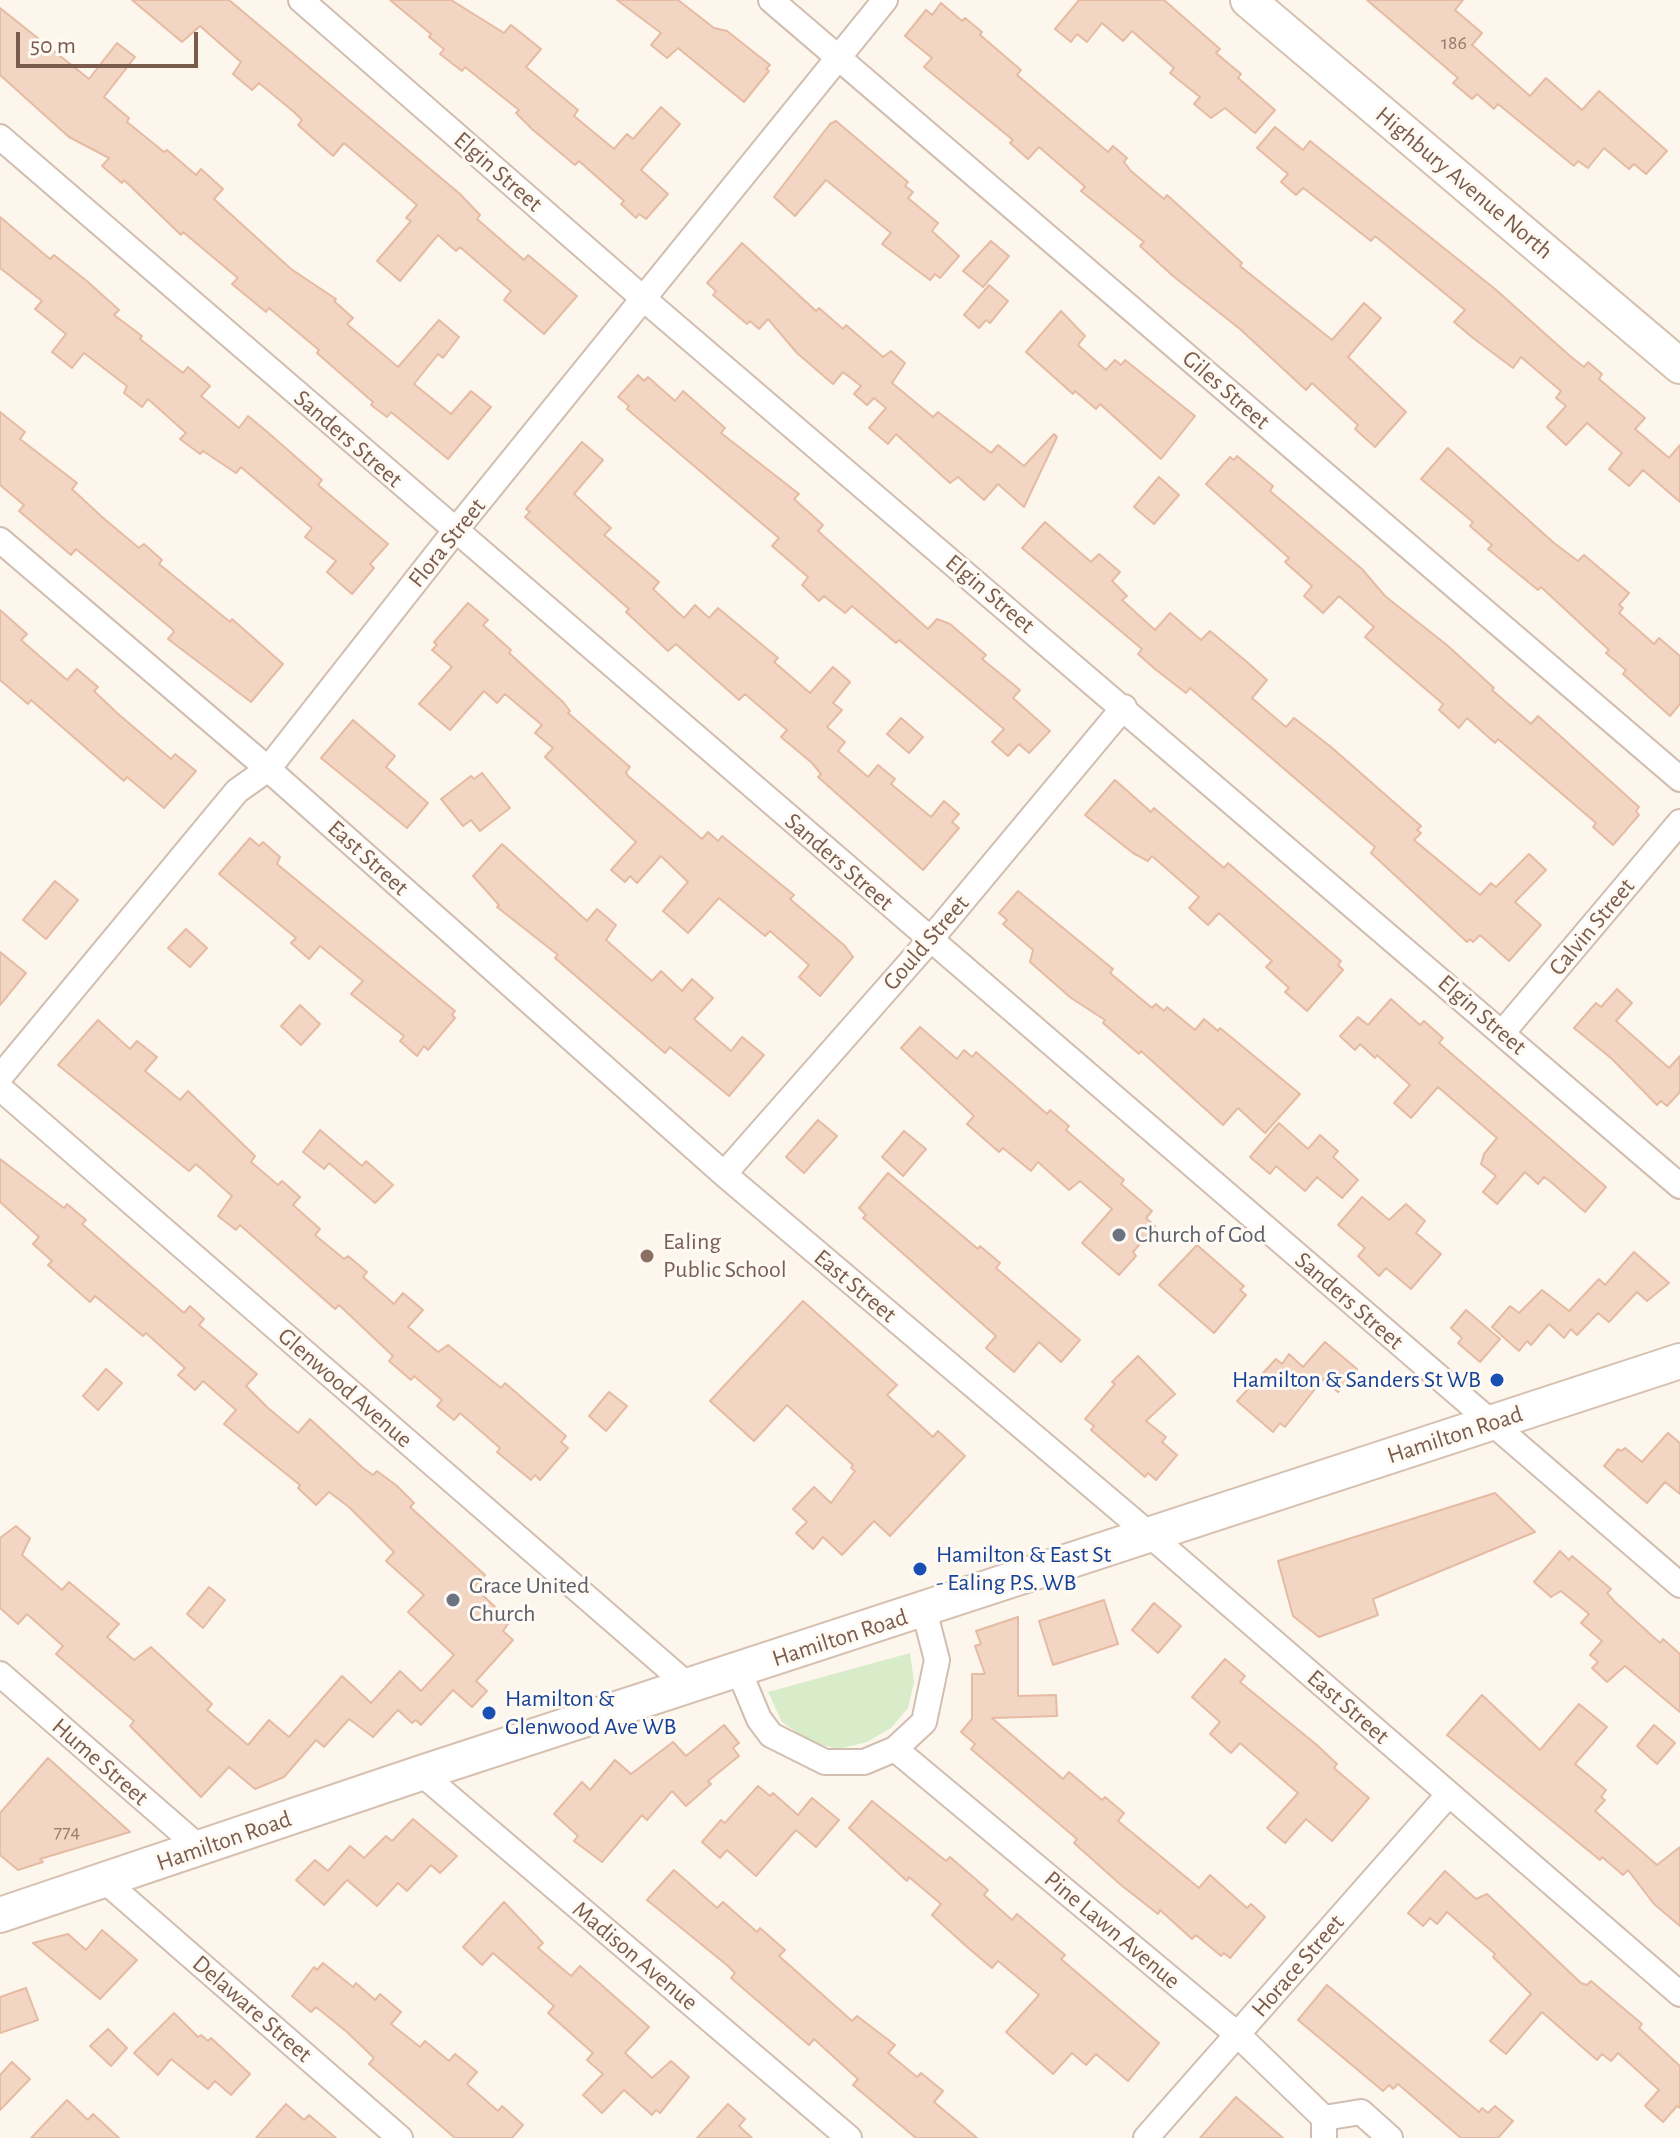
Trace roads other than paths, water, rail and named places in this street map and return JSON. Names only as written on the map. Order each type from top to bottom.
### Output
[{"type":"main road","name":"Highbury Avenue North","points":[[1248,0],[1680,366]]},
{"type":"main road","name":"Hamilton Road","points":[[0,1915],[421,1773],[1680,1361]]},
{"type":"street","name":"Elgin Street","points":[[301,0],[645,300],[1680,1186]]},
{"type":"street","name":"Giles Street","points":[[771,0],[1680,779]]},
{"type":"street","name":"Flora Street","points":[[0,1077],[237,791],[268,769],[455,531],[885,0]]},
{"type":"street","name":"Sanders Street","points":[[0,137],[1680,1585]]},
{"type":"street","name":"East Street","points":[[0,540],[268,769],[724,1174],[1150,1535],[1680,1994]]},
{"type":"street","name":"Gould Street","points":[[724,1174],[930,940],[1124,707]]},
{"type":"street","name":"Calvin Street","points":[[1503,1032],[1680,822]]},
{"type":"street","name":"Glenwood Avenue","points":[[0,1088],[690,1687]]},
{"type":"street","points":[[739,1671],[759,1719],[771,1735],[797,1751],[825,1762],[864,1762],[895,1749],[924,1722],[937,1660],[924,1610]]},
{"type":"street","name":"Hume Street","points":[[0,1674],[201,1849]]},
{"type":"street","name":"Pine Lawn Avenue","points":[[895,1749],[1238,2035],[1324,2128],[1361,2112],[1390,2138]]},
{"type":"street","name":"Madison Avenue","points":[[421,1773],[849,2138]]},
{"type":"street","name":"Horace Street","points":[[1146,2138],[1449,1794]]},
{"type":"street","name":"Delaware Street","points":[[105,1881],[400,2138]]},
{"type":"place","name":"Church of God","points":[[1119,1235]]},
{"type":"place","name":"Ealing Public School","points":[[647,1256]]},
{"type":"place","name":"Hamilton & Sanders St WB","points":[[1497,1380]]},
{"type":"place","name":"Hamilton & East St - Ealing P.S. WB","points":[[920,1569]]},
{"type":"place","name":"Grace United Church","points":[[453,1600]]},
{"type":"place","name":"Hamilton & Glenwood Ave WB","points":[[489,1713]]}]
